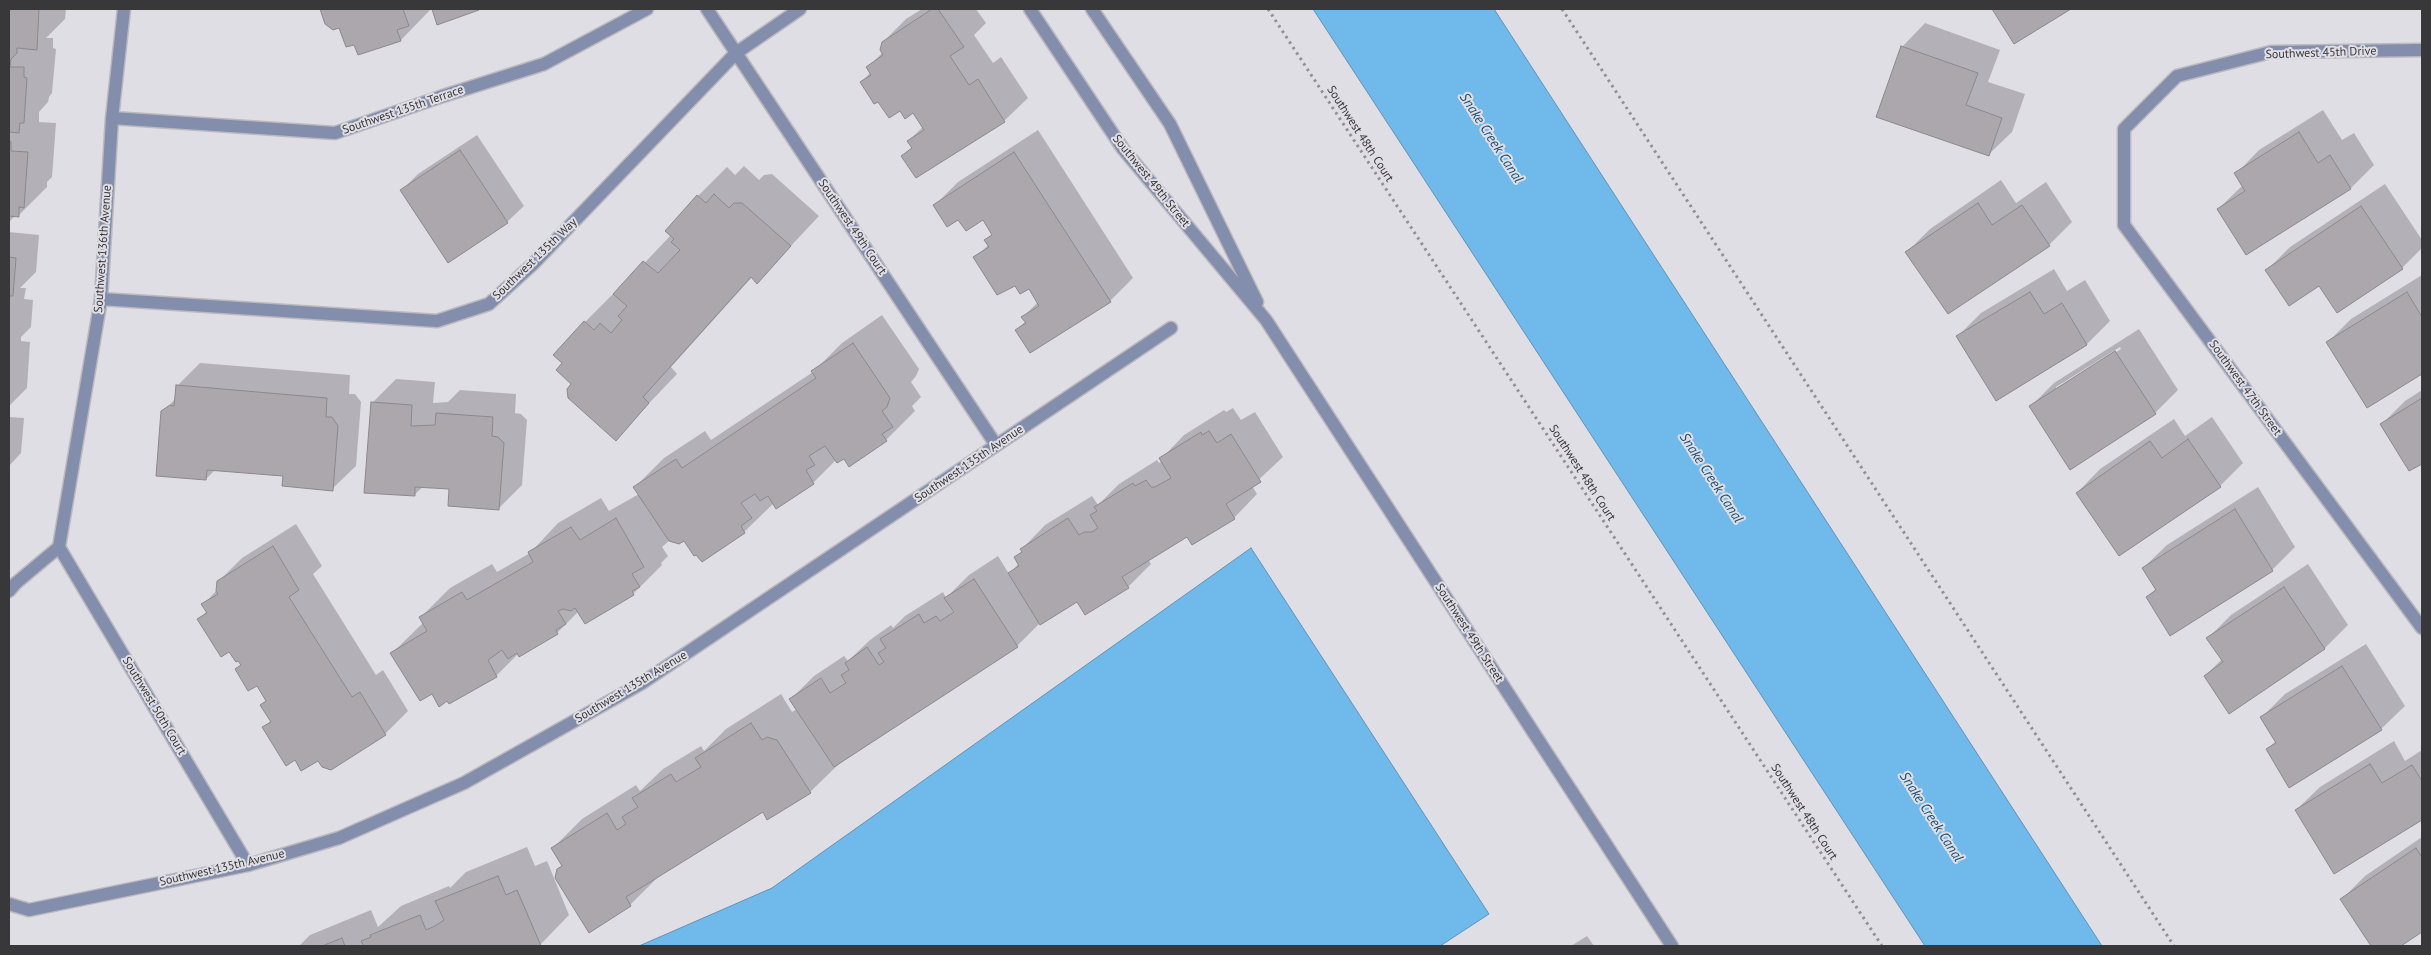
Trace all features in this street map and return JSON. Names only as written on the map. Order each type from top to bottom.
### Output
[{"type":"street","name":"Southwest 136th Avenue","points":[[59,547],[101,299],[112,118],[124,9]]},
{"type":"street","name":"Southwest 135th Terrace","points":[[112,118],[335,133],[544,64],[647,9]]},
{"type":"street","name":"Southwest 49th Court","points":[[707,9],[996,445]]},
{"type":"street","name":"Southwest 135th Way","points":[[101,299],[437,321],[489,304],[533,264],[736,53],[800,9]]},
{"type":"street","name":"Southwest 49th Street","points":[[1030,9],[1124,149],[1266,320],[1672,946]]},
{"type":"street","name":"Southwest 49th Street","points":[[1092,9],[1170,124],[1266,320]]},
{"type":"street","name":"Southwest 45th Drive","points":[[2124,129],[2177,76],[2271,52],[2422,50]]},
{"type":"street","name":"Southwest 47th Street","points":[[2124,129],[2124,225],[2422,628]]},
{"type":"street","name":"Southwest 135th Avenue","points":[[9,904],[29,910],[248,864],[339,838],[464,783],[642,683],[1171,328]]},
{"type":"street","points":[[9,591],[16,582],[59,547]]},
{"type":"street","name":"Southwest 50th Court","points":[[59,547],[248,864]]},
{"type":"path","name":"Southwest 48th Court","points":[[1268,9],[1882,946]]},
{"type":"path","points":[[1562,9],[2174,946]]},
{"type":"water","name":"Snake Creek Canal","points":[[1313,9],[1494,9],[2102,946],[1925,946]]},
{"type":"water","points":[[1251,548],[1489,914],[1440,946],[639,946],[772,888]]},
{"type":"building","points":[[9,9],[39,9],[37,50],[17,48],[17,53],[11,59],[10,67],[24,67],[24,77],[27,78],[24,123],[20,123],[19,133],[9,132]]},
{"type":"building","points":[[320,9],[403,9],[409,26],[397,30],[401,41],[358,55],[354,45],[346,47],[339,28],[333,30],[325,24]]},
{"type":"building","points":[[432,9],[479,9],[479,10],[437,25]]},
{"type":"building","points":[[932,9],[938,9],[964,47],[950,56],[969,85],[978,79],[1005,122],[916,178],[901,156],[912,148],[907,141],[924,130],[913,113],[905,119],[900,111],[889,118],[878,102],[874,104],[860,82],[871,75],[866,67],[883,55],[880,50],[882,42]]},
{"type":"building","points":[[1992,9],[2071,9],[2014,44]]},
{"type":"building","points":[[1901,46],[1978,73],[1966,105],[2002,118],[1989,156],[1876,117]]},
{"type":"building","points":[[2299,132],[2318,163],[2330,155],[2351,189],[2246,255],[2217,209],[2245,191],[2234,173]]},
{"type":"building","points":[[9,140],[11,142],[11,151],[28,152],[24,208],[19,207],[19,217],[9,216]]},
{"type":"building","points":[[460,150],[508,223],[448,263],[400,190]]},
{"type":"building","points":[[1014,152],[1111,302],[1030,353],[1015,330],[1026,323],[1021,317],[1039,306],[1029,289],[1020,294],[1015,286],[997,295],[973,257],[989,247],[984,240],[992,235],[983,220],[966,231],[958,220],[947,227],[933,205]]},
{"type":"building","points":[[714,194],[729,208],[734,203],[742,203],[791,246],[757,284],[751,277],[643,397],[649,403],[616,441],[568,398],[567,389],[571,384],[556,370],[562,363],[553,355],[584,321],[594,330],[600,323],[611,333],[622,320],[618,316],[627,306],[613,294],[643,261],[658,273],[680,250],[671,242],[674,239],[665,231],[697,195],[706,203]]},
{"type":"building","points":[[1978,203],[1992,225],[2022,205],[2050,246],[1948,314],[1905,252]]},
{"type":"building","points":[[2361,206],[2403,269],[2337,313],[2319,286],[2289,306],[2265,270]]},
{"type":"building","points":[[9,257],[16,258],[13,296],[9,296]]},
{"type":"building","points":[[2030,292],[2044,314],[2062,303],[2087,345],[1996,401],[1956,336]]},
{"type":"building","points":[[2407,292],[2422,317],[2422,374],[2367,408],[2326,342]]},
{"type":"building","points":[[853,343],[890,398],[887,407],[882,411],[893,427],[882,434],[887,441],[849,467],[844,459],[837,463],[825,446],[809,456],[815,465],[806,470],[814,484],[776,509],[768,496],[760,501],[755,494],[741,503],[752,518],[741,526],[745,533],[702,562],[696,555],[694,556],[684,541],[679,544],[669,541],[633,487],[676,459],[682,468],[816,378],[811,371]]},
{"type":"building","points":[[2115,351],[2156,414],[2070,470],[2029,406]]},
{"type":"building","points":[[176,385],[327,398],[326,417],[332,417],[338,426],[333,491],[282,486],[283,476],[207,470],[206,480],[156,476],[161,411],[170,405],[174,406]]},
{"type":"building","points":[[2422,398],[2422,464],[2409,471],[2380,424]]},
{"type":"building","points":[[371,402],[412,405],[411,426],[435,425],[436,413],[493,417],[492,436],[498,437],[504,443],[499,510],[448,506],[449,489],[415,487],[415,496],[364,493]]},
{"type":"building","points":[[1209,431],[1217,443],[1231,434],[1261,482],[1226,504],[1235,519],[1192,545],[1187,537],[1122,577],[1129,588],[1085,615],[1077,602],[1040,625],[1008,573],[1019,566],[1014,557],[1022,552],[1020,549],[1068,518],[1079,535],[1084,532],[1092,532],[1098,528],[1090,515],[1097,511],[1094,507],[1133,483],[1135,486],[1146,480],[1151,487],[1155,487],[1171,478],[1159,458],[1201,432],[1202,435]]},
{"type":"building","points":[[2188,439],[2221,487],[2119,556],[2076,493],[2150,441],[2162,458]]},
{"type":"building","points":[[2235,509],[2273,571],[2170,636],[2146,597],[2156,590],[2142,568]]},
{"type":"building","points":[[616,518],[644,567],[632,574],[640,587],[632,591],[634,595],[585,624],[575,608],[571,611],[563,609],[558,611],[566,624],[556,630],[558,634],[519,657],[517,653],[508,659],[502,650],[488,660],[497,677],[449,704],[447,701],[439,707],[432,694],[420,701],[390,653],[427,631],[419,617],[462,592],[467,600],[533,562],[528,552],[571,527],[580,540]]},
{"type":"building","points":[[273,546],[299,590],[289,597],[352,697],[360,692],[386,735],[331,770],[322,767],[318,761],[301,771],[295,760],[286,766],[262,727],[271,722],[260,705],[266,701],[257,686],[248,691],[235,669],[241,665],[238,661],[236,662],[229,652],[221,657],[197,619],[207,613],[201,604],[218,594],[216,591],[217,581]]},
{"type":"building","points":[[974,579],[1018,647],[834,767],[789,699],[821,678],[830,693],[846,683],[841,675],[849,670],[845,663],[867,647],[879,665],[884,662],[878,653],[886,648],[880,639],[919,614],[924,623],[936,616],[940,621],[954,612],[944,598]]},
{"type":"building","points":[[2284,587],[2325,649],[2229,714],[2204,676],[2223,662],[2206,638]]},
{"type":"building","points":[[2342,666],[2382,730],[2289,788],[2266,749],[2276,743],[2260,717]]},
{"type":"building","points":[[751,723],[762,740],[767,737],[777,740],[811,793],[767,820],[763,812],[626,897],[631,906],[589,933],[555,878],[557,869],[562,866],[551,848],[607,813],[617,830],[626,824],[622,817],[638,807],[632,798],[671,774],[676,782],[701,767],[695,758]]},
{"type":"building","points":[[2370,764],[2382,783],[2412,765],[2422,781],[2422,820],[2334,874],[2295,810]]},
{"type":"building","points":[[2416,848],[2422,857],[2422,932],[2401,946],[2371,946],[2340,899]]},
{"type":"building","points":[[498,876],[506,895],[517,890],[541,946],[364,946],[361,941],[371,937],[370,935],[420,915],[426,930],[435,926],[444,920],[435,901]]},
{"type":"building","points":[[342,938],[345,946],[322,946]]}]
